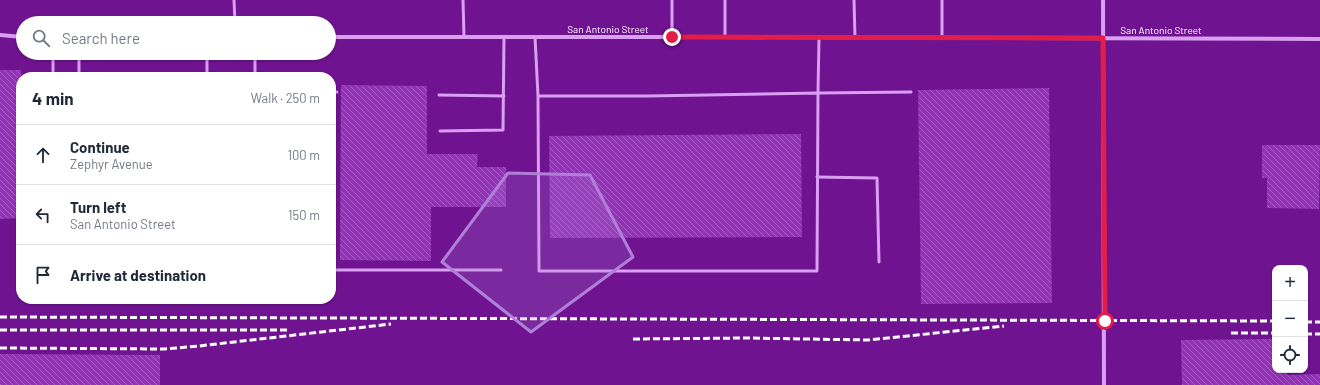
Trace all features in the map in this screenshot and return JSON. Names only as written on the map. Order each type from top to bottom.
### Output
[{"type":"street","points":[[1103,0],[1104,385]]},
{"type":"street","points":[[0,35],[16,36]]},
{"type":"street","name":"San Antonio Street","points":[[336,37],[1320,39]]},
{"type":"lane","points":[[234,0],[235,16]]},
{"type":"lane","points":[[463,0],[464,37]]},
{"type":"lane","points":[[672,0],[672,37]]},
{"type":"lane","points":[[725,0],[725,37]]},
{"type":"lane","points":[[854,0],[855,38]]},
{"type":"lane","points":[[942,0],[942,38]]},
{"type":"lane","points":[[440,131],[503,130],[504,37]]},
{"type":"lane","points":[[535,37],[538,96],[538,271],[817,271],[819,38]]},
{"type":"lane","points":[[53,60],[53,72]]},
{"type":"lane","points":[[79,72],[80,60]]},
{"type":"lane","points":[[207,60],[207,72]]},
{"type":"lane","points":[[255,60],[255,72]]},
{"type":"lane","points":[[538,96],[911,92]]},
{"type":"lane","points":[[438,95],[504,96]]},
{"type":"lane","points":[[817,177],[877,178],[879,262]]},
{"type":"lane","points":[[336,270],[501,270]]},
{"type":"highlighted area","points":[[508,173],[590,175],[633,257],[531,332],[442,262]]},
{"type":"building","points":[[0,70],[21,70],[21,72],[16,72],[16,218],[0,219]]},
{"type":"building","points":[[341,85],[427,86],[427,154],[478,154],[477,167],[506,167],[506,207],[431,207],[431,261],[340,260]]},
{"type":"building","points":[[1049,88],[1052,303],[921,304],[918,90]]},
{"type":"building","points":[[801,134],[802,237],[550,238],[549,136]]},
{"type":"building","points":[[1262,145],[1320,145],[1319,209],[1267,208],[1267,178],[1262,178]]},
{"type":"building","points":[[1272,339],[1272,373],[1287,373],[1287,375],[1320,374],[1320,385],[1182,385],[1181,340]]},
{"type":"building","points":[[0,354],[160,355],[160,385],[0,385]]},
{"type":"railway","points":[[0,317],[1272,321]]},
{"type":"railway","points":[[1308,322],[1320,322]]},
{"type":"railway","points":[[0,348],[164,349],[391,324]]},
{"type":"railway","points":[[633,339],[746,338],[868,340],[1004,326]]},
{"type":"railway","points":[[0,330],[290,330]]},
{"type":"railway","points":[[1231,333],[1272,333]]},
{"type":"railway","points":[[1308,334],[1320,334]]},
{"type":"route","points":[[672,37],[1103,38],[1105,321]]}]
